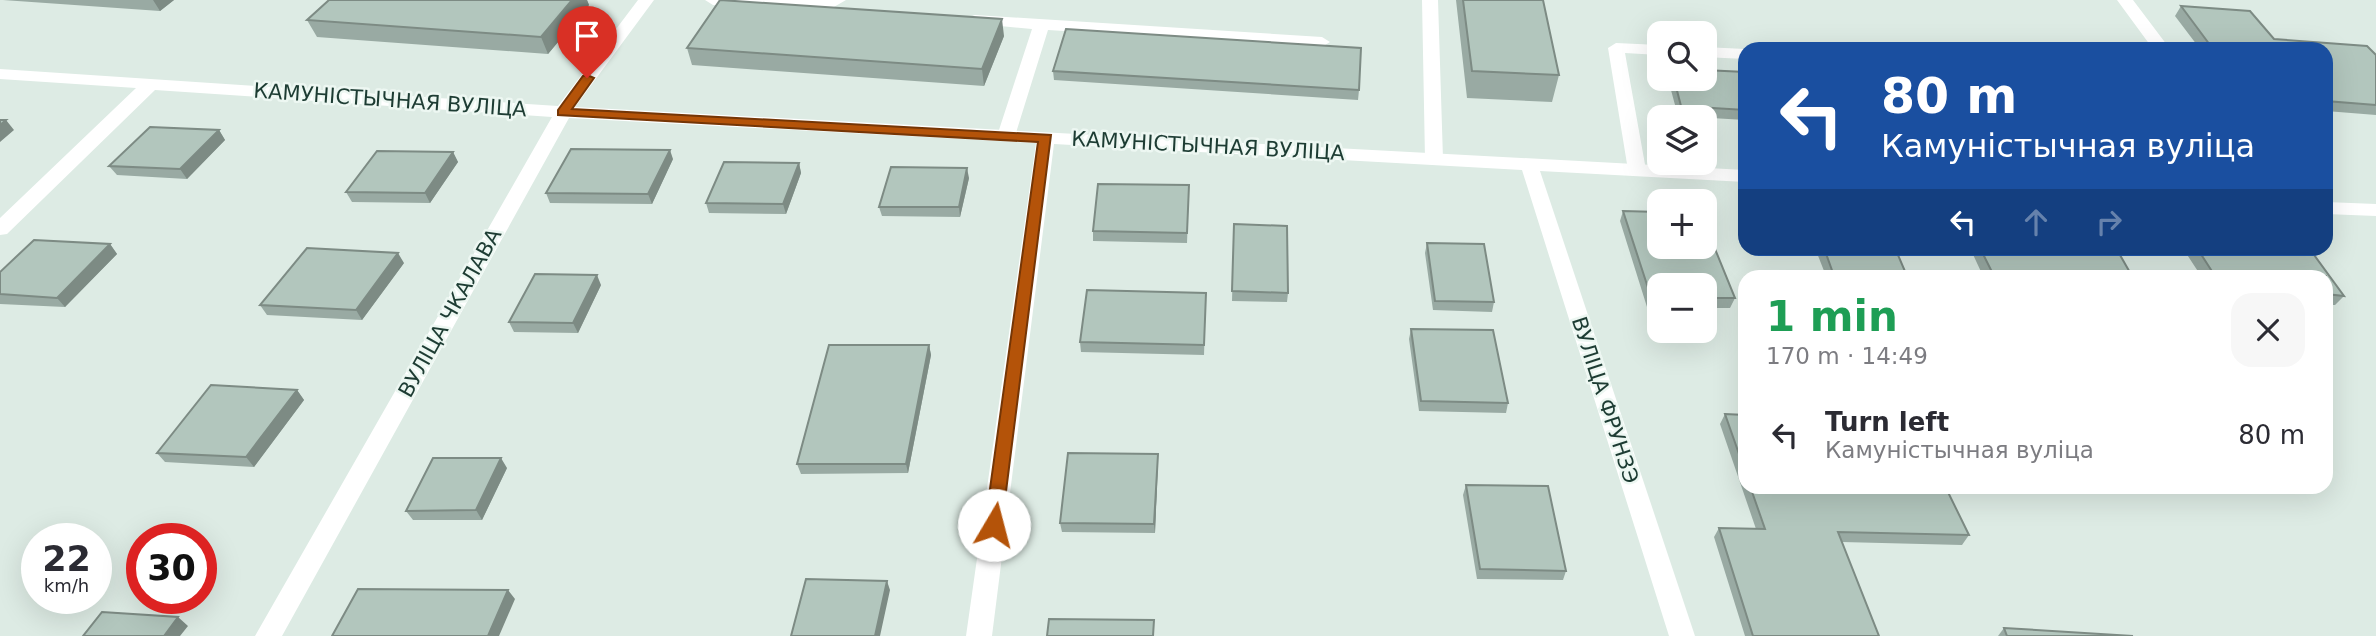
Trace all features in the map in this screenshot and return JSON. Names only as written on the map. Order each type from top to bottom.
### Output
[{"type":"street","name":"ВУЛІЦА ЧКАЛАВА","points":[[268,636],[563,113],[646,0]]},
{"type":"street","points":[[713,0],[827,6],[838,0]]},
{"type":"street","points":[[1430,0],[1434,159]]},
{"type":"street","points":[[2125,0],[2157,42]]},
{"type":"street","points":[[959,19],[1322,42]]},
{"type":"street","points":[[1006,136],[1042,25]]},
{"type":"street","points":[[1637,170],[1616,48],[1647,49]]},
{"type":"street","points":[[1717,53],[1738,54]]},
{"type":"street","name":"КАМУНІСТЫЧНАЯ ВУЛІЦА","points":[[0,74],[563,113],[1738,176]]},
{"type":"street","points":[[0,229],[152,83]]},
{"type":"street","points":[[979,636],[1046,138]]},
{"type":"street","name":"ВУЛІЦА ФРУНЗЭ","points":[[1529,164],[1682,636]]},
{"type":"street","points":[[2333,208],[2376,210]]},
{"type":"building","points":[[329,0],[572,0],[541,37],[307,20]]},
{"type":"building","points":[[720,0],[1002,19],[982,69],[687,48]]},
{"type":"building","points":[[1463,0],[1543,0],[1559,75],[1472,71]]},
{"type":"building","points":[[2181,6],[2250,11],[2274,39],[2314,42],[2208,42]]},
{"type":"building","points":[[1066,29],[1361,48],[1359,90],[1053,71]]},
{"type":"building","points":[[2333,43],[2367,46],[2376,55],[2376,105],[2333,102]]},
{"type":"building","points":[[1717,71],[1738,72],[1738,110],[1717,108],[1717,105],[1681,105],[1677,91],[1717,91]]},
{"type":"building","points":[[150,127],[219,130],[180,169],[109,166]]},
{"type":"building","points":[[571,149],[670,150],[648,194],[546,193]]},
{"type":"building","points":[[377,151],[453,152],[425,193],[346,192]]},
{"type":"building","points":[[724,162],[799,163],[783,204],[706,203]]},
{"type":"building","points":[[891,167],[967,168],[959,207],[879,207]]},
{"type":"building","points":[[1098,184],[1189,185],[1187,233],[1093,231]]},
{"type":"building","points":[[1623,211],[1647,212],[1647,259],[1717,259],[1717,254],[1735,298],[1717,298],[1717,273],[1647,273],[1647,285]]},
{"type":"building","points":[[1234,224],[1287,226],[1288,293],[1232,291]]},
{"type":"building","points":[[34,240],[110,244],[57,298],[0,294],[0,272]]},
{"type":"building","points":[[1427,243],[1484,244],[1494,302],[1435,301]]},
{"type":"building","points":[[307,248],[398,253],[356,310],[260,305]]},
{"type":"building","points":[[1827,256],[1898,256],[1904,270],[1832,270]]},
{"type":"building","points":[[1984,256],[2121,256],[2129,270],[1991,270]]},
{"type":"building","points":[[2202,256],[2315,256],[2325,270],[2211,270]]},
{"type":"building","points":[[535,274],[597,275],[573,323],[509,322]]},
{"type":"building","points":[[2333,281],[2344,296],[2333,295]]},
{"type":"building","points":[[1087,290],[1206,293],[1204,345],[1080,342]]},
{"type":"building","points":[[1411,329],[1493,330],[1508,403],[1421,401]]},
{"type":"building","points":[[829,345],[929,345],[906,464],[797,464]]},
{"type":"building","points":[[211,385],[297,390],[246,457],[157,453]]},
{"type":"building","points":[[1725,414],[1738,415],[1738,451]]},
{"type":"building","points":[[1068,453],[1158,454],[1154,524],[1060,523]]},
{"type":"building","points":[[433,458],[501,458],[476,510],[406,511]]},
{"type":"building","points":[[1466,485],[1548,486],[1566,571],[1480,569]]},
{"type":"building","points":[[1753,494],[1949,494],[1969,535],[1838,532],[1879,636],[1753,636],[1719,528],[1765,529]]},
{"type":"building","points":[[806,579],[887,581],[875,636],[791,636]]},
{"type":"building","points":[[358,589],[508,590],[488,636],[332,636]]},
{"type":"building","points":[[100,614],[178,617],[164,636],[83,636]]},
{"type":"building","points":[[1049,619],[1154,620],[1153,636],[1047,636]]},
{"type":"building","points":[[2004,628],[2133,636],[2007,636]]},
{"type":"route","points":[[587,78],[563,113],[1046,138],[994,525]]}]
